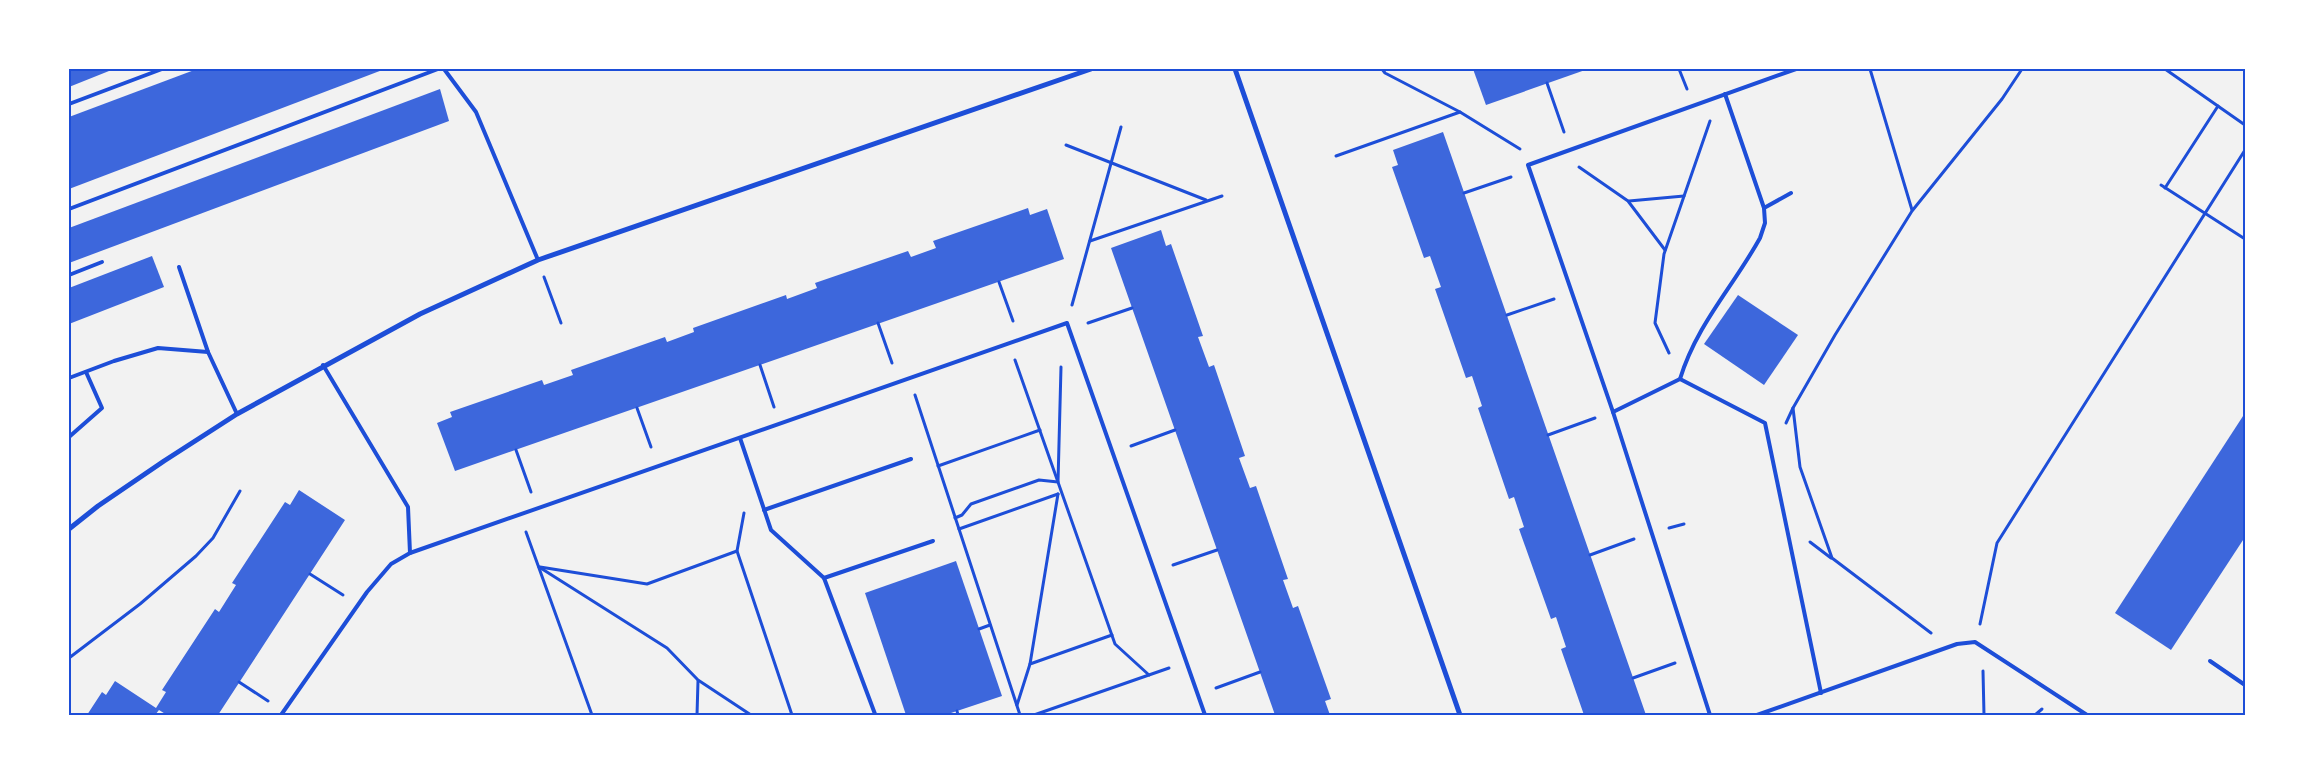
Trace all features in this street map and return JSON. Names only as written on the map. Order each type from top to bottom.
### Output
[{"type":"street","points":[[69,529],[98,506],[164,460],[237,414],[323,365],[420,314],[538,260],[1091,69]]},
{"type":"street","points":[[1235,69],[1460,715]]},
{"type":"lane","points":[[69,104],[150,71],[162,69]]},
{"type":"lane","points":[[69,209],[438,69]]},
{"type":"lane","points":[[444,69],[476,112],[538,260]]},
{"type":"lane","points":[[1710,715],[1613,412],[1529,167],[1570,150],[1796,69]]},
{"type":"lane","points":[[1613,412],[1680,378],[1698,333],[1760,238],[1765,223],[1764,208],[1725,94]]},
{"type":"lane","points":[[1764,208],[1791,193]]},
{"type":"lane","points":[[69,275],[102,262]]},
{"type":"lane","points":[[179,267],[208,352],[237,414]]},
{"type":"lane","points":[[282,713],[358,605],[391,564],[410,553],[1067,323],[1205,715]]},
{"type":"lane","points":[[69,378],[158,348],[208,352]]},
{"type":"lane","points":[[323,365],[408,507],[410,553]]},
{"type":"lane","points":[[69,437],[102,408],[86,372]]},
{"type":"lane","points":[[1680,378],[1765,423],[1821,693]]},
{"type":"lane","points":[[740,438],[771,530],[824,578],[875,714]]},
{"type":"lane","points":[[764,510],[912,459]]},
{"type":"lane","points":[[824,578],[933,541]]},
{"type":"lane","points":[[1757,715],[1958,644],[1975,642],[2087,715]]},
{"type":"lane","points":[[2210,661],[2245,685]]},
{"type":"path","points":[[1382,69],[1385,73],[1460,112],[1520,149],[1529,167],[1464,193]]},
{"type":"path","points":[[1870,69],[1912,210]]},
{"type":"path","points":[[1783,429],[1835,335],[1912,210],[2002,99],[2022,69]]},
{"type":"path","points":[[2165,69],[2245,125]]},
{"type":"path","points":[[1547,83],[1577,166],[1628,201],[1665,251]]},
{"type":"path","points":[[1680,378],[1655,323],[1665,251],[1712,116],[1725,94]]},
{"type":"path","points":[[2165,188],[2218,106]]},
{"type":"path","points":[[1336,156],[1460,112]]},
{"type":"path","points":[[1067,323],[1121,127]]},
{"type":"path","points":[[1066,145],[1206,200]]},
{"type":"path","points":[[1978,630],[1996,543],[2245,150]]},
{"type":"path","points":[[2160,185],[2245,239]]},
{"type":"path","points":[[1090,242],[1222,196]]},
{"type":"path","points":[[1628,201],[1684,196]]},
{"type":"path","points":[[538,260],[561,324]]},
{"type":"path","points":[[999,282],[1019,340]]},
{"type":"path","points":[[1507,316],[1573,292]]},
{"type":"path","points":[[1070,330],[1132,308]]},
{"type":"path","points":[[878,324],[899,382]]},
{"type":"path","points":[[1009,343],[1058,482],[1060,493],[1115,644],[1149,675]]},
{"type":"path","points":[[1058,482],[1062,358]]},
{"type":"path","points":[[760,365],[780,424]]},
{"type":"path","points":[[909,379],[1020,715]]},
{"type":"path","points":[[637,408],[658,466]]},
{"type":"path","points":[[1793,408],[1800,467],[1832,558]]},
{"type":"path","points":[[1548,435],[1613,412]]},
{"type":"path","points":[[938,466],[1040,430]]},
{"type":"path","points":[[1113,452],[1175,430]]},
{"type":"path","points":[[516,450],[537,509]]},
{"type":"path","points":[[955,518],[962,515],[971,504],[1039,480],[1058,482]]},
{"type":"path","points":[[69,658],[140,604],[196,556],[214,538],[240,492]]},
{"type":"path","points":[[959,529],[1060,493]]},
{"type":"path","points":[[1017,705],[1030,664],[1060,493]]},
{"type":"path","points":[[744,512],[737,551],[792,715]]},
{"type":"path","points":[[520,515],[592,715]]},
{"type":"path","points":[[1806,539],[1937,637]]},
{"type":"path","points":[[1155,572],[1217,550]]},
{"type":"path","points":[[539,567],[647,584],[737,551]]},
{"type":"path","points":[[539,567],[667,648],[698,680],[751,715]]},
{"type":"path","points":[[310,574],[358,605]]},
{"type":"path","points":[[979,629],[990,625]]},
{"type":"path","points":[[1030,664],[1112,635]]},
{"type":"path","points":[[1975,642],[1983,664],[1984,715]]},
{"type":"path","points":[[1633,678],[1692,656]]},
{"type":"path","points":[[1034,715],[1186,662]]},
{"type":"path","points":[[1197,694],[1260,672]]},
{"type":"path","points":[[696,715],[698,680]]},
{"type":"path","points":[[239,682],[282,713]]},
{"type":"building","points":[[69,69],[114,69],[69,87]]},
{"type":"building","points":[[197,69],[385,69],[69,189],[69,117]]},
{"type":"building","points":[[1473,69],[1588,69],[1486,105]]},
{"type":"building","points":[[440,89],[449,121],[69,263],[69,228]]},
{"type":"building","points":[[1443,132],[1646,715],[1584,715],[1561,649],[1566,647],[1556,617],[1551,619],[1519,529],[1524,527],[1514,497],[1509,499],[1478,408],[1482,406],[1472,376],[1466,378],[1435,289],[1441,287],[1430,256],[1424,258],[1392,167],[1398,165],[1393,150]]},
{"type":"building","points":[[1028,208],[1030,215],[1047,209],[1064,259],[455,471],[437,423],[452,417],[450,412],[542,380],[544,385],[573,375],[571,370],[665,337],[667,342],[694,332],[693,328],[786,295],[787,299],[817,288],[815,283],[908,251],[911,257],[936,248],[933,241]]},
{"type":"building","points":[[1161,230],[1166,246],[1171,244],[1203,336],[1198,337],[1209,367],[1214,365],[1245,456],[1239,458],[1250,488],[1256,486],[1288,579],[1283,580],[1293,608],[1298,606],[1331,699],[1325,701],[1330,715],[1275,715],[1111,248]]},
{"type":"building","points":[[152,256],[164,287],[69,324],[69,288]]},
{"type":"building","points":[[1738,295],[1798,335],[1764,385],[1704,344]]},
{"type":"building","points":[[2245,413],[2245,537],[2171,650],[2115,613]]},
{"type":"building","points":[[299,490],[345,520],[218,715],[167,715],[159,710],[155,715],[87,715],[102,692],[106,695],[115,681],[156,708],[166,692],[162,690],[215,609],[219,612],[236,585],[232,583],[285,502],[290,505]]},
{"type":"building","points":[[956,561],[1002,696],[945,715],[906,715],[865,593]]}]
